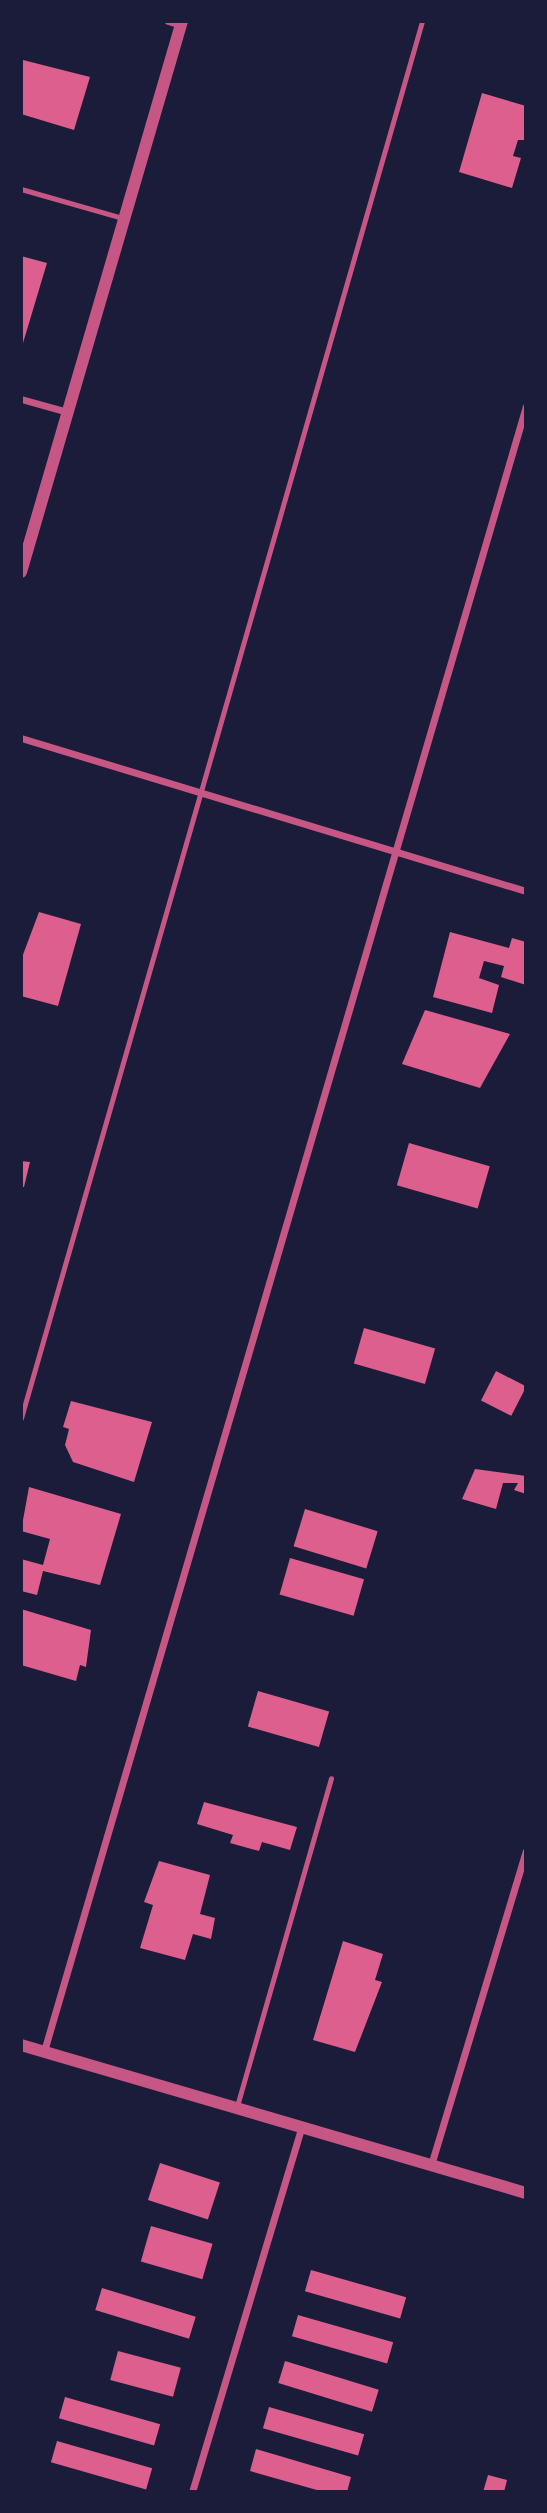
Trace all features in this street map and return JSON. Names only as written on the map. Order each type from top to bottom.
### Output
[{"type":"street","points":[[21,572],[181,23],[168,21]]},
{"type":"street","points":[[21,399],[68,412]]},
{"type":"street","points":[[44,2052],[399,852],[526,406]]},
{"type":"street","points":[[21,738],[526,891]]},
{"type":"street","points":[[432,2165],[526,1852]]},
{"type":"street","points":[[21,2045],[526,2193]]},
{"type":"street","points":[[192,2492],[301,2128]]},
{"type":"lane","points":[[21,1418],[422,21]]},
{"type":"lane","points":[[21,190],[125,219]]},
{"type":"lane","points":[[236,2109],[331,1778]]},
{"type":"building","points":[[23,60],[90,77],[74,130],[21,114]]},
{"type":"building","points":[[482,93],[526,106],[526,140],[518,140],[513,156],[521,158],[512,188],[459,172]]},
{"type":"building","points":[[21,256],[47,263],[23,343],[21,343]]},
{"type":"building","points":[[39,912],[81,924],[58,1006],[21,996],[21,960]]},
{"type":"building","points":[[450,932],[509,948],[512,938],[526,942],[526,985],[501,977],[504,966],[484,961],[479,978],[499,985],[492,1013],[433,997]]},
{"type":"building","points":[[425,1010],[510,1034],[480,1088],[402,1064]]},
{"type":"building","points":[[409,1143],[490,1166],[478,1208],[397,1185]]},
{"type":"building","points":[[21,1161],[30,1162],[24,1187],[21,1187]]},
{"type":"building","points":[[364,1328],[435,1348],[425,1384],[354,1364]]},
{"type":"building","points":[[496,1371],[526,1386],[511,1416],[481,1400]]},
{"type":"building","points":[[71,1401],[152,1422],[134,1482],[73,1462],[65,1445],[69,1429],[63,1427]]},
{"type":"building","points":[[475,1469],[526,1476],[526,1494],[514,1490],[518,1483],[503,1483],[496,1509],[462,1499]]},
{"type":"building","points":[[29,1487],[121,1514],[100,1585],[43,1571],[37,1595],[21,1591],[21,1559],[43,1565],[50,1539],[21,1531]]},
{"type":"building","points":[[305,1509],[378,1531],[366,1569],[294,1546]]},
{"type":"building","points":[[290,1558],[364,1579],[354,1616],[280,1595]]},
{"type":"building","points":[[21,1609],[91,1630],[86,1667],[80,1665],[76,1681],[21,1665]]},
{"type":"building","points":[[258,1691],[329,1711],[319,1747],[248,1727]]},
{"type":"building","points":[[204,1802],[297,1827],[290,1850],[262,1842],[259,1851],[230,1843],[233,1835],[197,1824]]},
{"type":"building","points":[[159,1861],[210,1875],[200,1914],[215,1918],[211,1939],[193,1934],[185,1960],[140,1948],[153,1905],[144,1902]]},
{"type":"building","points":[[343,1941],[383,1954],[375,1980],[382,1982],[355,2052],[313,2040]]},
{"type":"building","points":[[160,2163],[220,2182],[208,2220],[148,2200]]},
{"type":"building","points":[[151,2226],[213,2244],[202,2279],[141,2262]]},
{"type":"building","points":[[311,2270],[406,2297],[400,2318],[305,2291]]},
{"type":"building","points":[[102,2288],[196,2317],[189,2339],[95,2310]]},
{"type":"building","points":[[298,2315],[393,2342],[387,2363],[292,2336]]},
{"type":"building","points":[[118,2351],[181,2368],[173,2397],[110,2380]]},
{"type":"building","points":[[285,2361],[379,2390],[372,2412],[278,2383]]},
{"type":"building","points":[[65,2397],[160,2424],[154,2445],[59,2418]]},
{"type":"building","points":[[269,2407],[364,2434],[358,2455],[263,2428]]},
{"type":"building","points":[[57,2441],[152,2468],[146,2489],[51,2462]]},
{"type":"building","points":[[256,2449],[351,2477],[347,2492],[324,2492],[250,2471]]},
{"type":"building","points":[[488,2475],[507,2480],[504,2492],[483,2492]]}]
